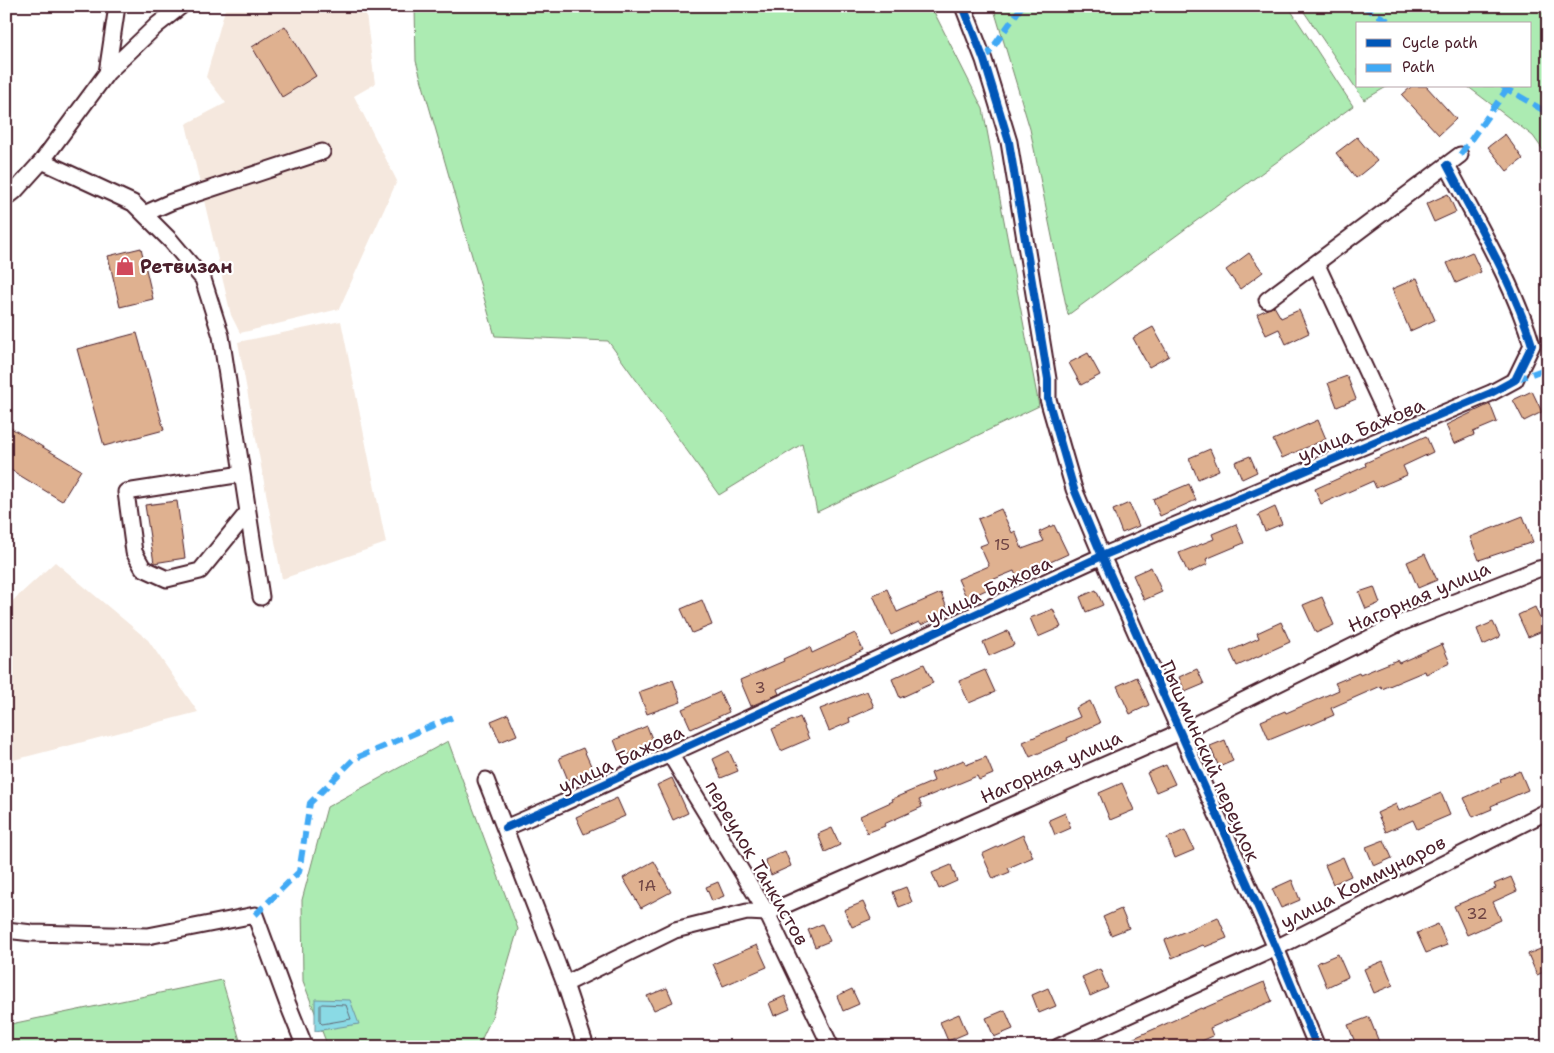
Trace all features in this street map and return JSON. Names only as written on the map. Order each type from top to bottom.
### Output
[{"type":"street","points":[[107,72],[117,6]]},
{"type":"street","name":"Пышминский переулок","points":[[963,6],[984,60],[1009,142],[1048,379],[1048,399],[1074,489],[1276,948],[1317,1047]]},
{"type":"street","points":[[6,198],[15,191],[42,161],[107,72],[177,7]]},
{"type":"street","points":[[144,214],[171,202],[322,152]]},
{"type":"street","points":[[1267,300],[1460,155]]},
{"type":"street","points":[[42,161],[133,203],[171,241],[203,279],[222,336],[261,597]]},
{"type":"street","name":"улица Бажова","points":[[505,828],[1102,556],[1491,393],[1515,380],[1532,345],[1525,322],[1447,165]]},
{"type":"street","points":[[1316,263],[1395,433]]},
{"type":"street","points":[[242,474],[126,492],[134,552],[143,568],[166,579],[200,571],[248,512]]},
{"type":"street","name":"Нагорная улица","points":[[565,984],[675,930],[747,912],[767,913],[1180,732],[1396,625],[1538,569],[1548,567]]},
{"type":"street","name":"переулок Танкистов","points":[[670,754],[767,913],[831,1047]]},
{"type":"street","points":[[486,780],[565,984],[586,1047]]},
{"type":"street","name":"улица Коммунаров","points":[[1058,1047],[1276,948],[1548,811]]},
{"type":"street","points":[[6,930],[32,933],[148,936],[255,916],[305,1047]]},
{"type":"shaded area","points":[[226,6],[365,6],[375,84],[354,96],[397,181],[339,309],[240,333],[231,315],[186,124],[226,103],[206,77]]},
{"type":"shaded area","points":[[341,321],[386,543],[282,579],[238,342]]},
{"type":"shaded area","points":[[55,562],[148,640],[198,712],[6,762],[6,607]]},
{"type":"green space","points":[[415,6],[931,6],[983,109],[1039,406],[817,512],[802,444],[719,495],[608,341],[495,336],[416,61]]},
{"type":"green space","points":[[993,6],[1288,6],[1353,106],[1068,315],[1030,129]]},
{"type":"green space","points":[[1300,6],[1548,6],[1548,157],[1533,136],[1470,88],[1532,88],[1532,22],[1356,22],[1356,88],[1385,88],[1364,100]]},
{"type":"green space","points":[[448,741],[518,929],[492,1017],[478,1047],[328,1047],[303,981],[302,900],[327,807]]},
{"type":"green space","points":[[222,980],[242,1047],[6,1047],[6,1025]]},
{"type":"water","points":[[315,999],[350,1000],[359,1024],[315,1031]]},
{"type":"building","points":[[285,26],[316,76],[282,97],[252,47]]},
{"type":"building","points":[[1410,88],[1428,88],[1456,119],[1439,135],[1402,95]]},
{"type":"building","points":[[1505,134],[1523,159],[1507,171],[1488,147]]},
{"type":"building","points":[[1357,137],[1377,161],[1356,178],[1336,153]]},
{"type":"building","points":[[1448,194],[1456,212],[1434,222],[1426,204]]},
{"type":"building","points":[[141,248],[153,299],[120,307],[108,256]]},
{"type":"building","points":[[1472,252],[1481,272],[1456,283],[1447,263]]},
{"type":"building","points":[[1249,253],[1263,272],[1240,289],[1226,270]]},
{"type":"building","points":[[1417,278],[1435,320],[1410,331],[1392,289]]},
{"type":"building","points":[[1274,306],[1281,318],[1299,310],[1309,333],[1286,344],[1279,329],[1266,335],[1257,314]]},
{"type":"building","points":[[1153,327],[1169,356],[1149,367],[1133,338]]},
{"type":"building","points":[[137,333],[164,430],[104,446],[77,349]]},
{"type":"building","points":[[1088,353],[1100,375],[1081,385],[1069,363]]},
{"type":"building","points":[[1347,376],[1356,399],[1337,407],[1328,383]]},
{"type":"building","points":[[1532,391],[1542,412],[1524,421],[1513,400]]},
{"type":"building","points":[[1490,404],[1497,422],[1473,432],[1474,435],[1454,444],[1446,425]]},
{"type":"building","points":[[1318,420],[1326,439],[1282,458],[1273,440]]},
{"type":"building","points":[[6,425],[81,470],[62,501],[6,467]]},
{"type":"building","points":[[1426,436],[1433,452],[1403,466],[1407,475],[1376,488],[1373,481],[1321,504],[1315,489],[1366,466],[1365,463]]},
{"type":"building","points":[[1210,449],[1219,470],[1198,479],[1189,458]]},
{"type":"building","points":[[1250,456],[1257,472],[1242,479],[1235,462]]},
{"type":"building","points":[[1189,484],[1196,500],[1160,516],[1153,499]]},
{"type":"building","points":[[177,501],[185,558],[154,563],[145,505]]},
{"type":"building","points":[[1129,503],[1139,526],[1122,533],[1113,510]]},
{"type":"building","points":[[1275,507],[1282,524],[1265,531],[1258,515]]},
{"type":"building","points":[[1001,509],[1012,533],[1015,531],[1022,549],[1044,541],[1039,532],[1054,525],[1068,554],[1035,569],[1036,572],[1018,580],[1014,571],[987,582],[990,588],[967,599],[958,579],[989,566],[980,546],[988,543],[978,519]]},
{"type":"building","points":[[1523,516],[1533,542],[1479,560],[1470,537]]},
{"type":"building","points":[[1236,524],[1244,543],[1206,559],[1208,564],[1188,573],[1179,553],[1214,539],[1212,534]]},
{"type":"building","points":[[1425,554],[1437,580],[1418,588],[1407,562]]},
{"type":"building","points":[[1151,567],[1162,592],[1144,600],[1133,575]]},
{"type":"building","points":[[1374,587],[1380,603],[1366,609],[1359,592]]},
{"type":"building","points":[[887,589],[897,612],[941,593],[949,613],[921,625],[919,622],[891,635],[873,595]]},
{"type":"building","points":[[1096,590],[1103,605],[1086,612],[1080,597]]},
{"type":"building","points":[[1322,597],[1334,625],[1316,633],[1303,605]]},
{"type":"building","points":[[702,600],[712,625],[692,633],[681,609]]},
{"type":"building","points":[[1535,607],[1545,630],[1528,637],[1518,615]]},
{"type":"building","points":[[1053,609],[1061,627],[1038,637],[1030,618]]},
{"type":"building","points":[[1281,622],[1290,642],[1237,666],[1230,651],[1259,638],[1257,633]]},
{"type":"building","points":[[1493,622],[1500,637],[1483,645],[1477,629]]},
{"type":"building","points":[[1008,631],[1014,645],[989,656],[983,642]]},
{"type":"building","points":[[855,633],[863,650],[777,689],[779,694],[751,706],[740,680],[784,661],[783,659],[810,647],[812,653]]},
{"type":"building","points":[[1442,644],[1450,663],[1426,674],[1425,671],[1382,689],[1381,686],[1331,708],[1334,715],[1269,740],[1261,721],[1285,711],[1286,713],[1339,690],[1335,683],[1397,660],[1399,663]]},
{"type":"building","points":[[924,664],[933,683],[900,698],[892,679]]},
{"type":"building","points":[[1197,669],[1204,684],[1185,692],[1179,677]]},
{"type":"building","points":[[985,670],[995,692],[969,703],[959,681]]},
{"type":"building","points":[[1137,677],[1149,705],[1130,714],[1117,686]]},
{"type":"building","points":[[673,680],[681,702],[647,714],[639,692]]},
{"type":"building","points":[[867,691],[874,707],[849,718],[850,722],[829,731],[820,709]]},
{"type":"building","points":[[720,692],[729,712],[691,729],[682,709]]},
{"type":"building","points":[[1090,701],[1100,723],[1030,757],[1023,742],[1080,717],[1076,708]]},
{"type":"building","points":[[508,714],[517,735],[500,742],[491,721]]},
{"type":"building","points":[[800,717],[809,739],[781,751],[772,729]]},
{"type":"building","points":[[647,726],[654,744],[621,758],[614,740]]},
{"type":"building","points":[[1225,740],[1233,761],[1219,767],[1210,746]]},
{"type":"building","points":[[583,748],[593,770],[568,780],[559,758]]},
{"type":"building","points":[[729,751],[738,771],[721,778],[713,759]]},
{"type":"building","points":[[986,757],[993,774],[979,780],[977,776],[919,800],[922,807],[867,833],[860,816],[893,801],[892,799],[934,781],[931,773],[964,760],[966,765]]},
{"type":"building","points":[[1166,765],[1175,784],[1156,792],[1147,773]]},
{"type":"building","points":[[1520,771],[1528,790],[1491,806],[1492,809],[1473,817],[1464,798],[1501,782],[1500,779]]},
{"type":"building","points":[[672,778],[688,813],[673,820],[657,785]]},
{"type":"building","points":[[1122,783],[1134,810],[1110,820],[1099,793]]},
{"type":"building","points":[[1441,793],[1450,815],[1417,829],[1413,820],[1386,832],[1377,813],[1396,804],[1399,811]]},
{"type":"building","points":[[617,798],[625,816],[584,834],[576,817]]},
{"type":"building","points":[[1065,813],[1071,828],[1055,835],[1049,820]]},
{"type":"building","points":[[832,828],[840,845],[825,852],[818,834]]},
{"type":"building","points":[[1185,830],[1194,850],[1175,858],[1167,838]]},
{"type":"building","points":[[1023,835],[1033,857],[1008,868],[1010,872],[993,879],[982,854]]},
{"type":"building","points":[[1384,840],[1392,858],[1374,866],[1366,847]]},
{"type":"building","points":[[785,851],[791,866],[771,875],[765,860]]},
{"type":"building","points":[[1343,857],[1351,876],[1333,884],[1325,865]]},
{"type":"building","points":[[654,861],[671,892],[641,908],[623,878]]},
{"type":"building","points":[[951,865],[957,881],[939,889],[932,873]]},
{"type":"building","points":[[1511,877],[1517,891],[1493,902],[1501,920],[1467,935],[1454,906],[1496,888],[1494,884]]},
{"type":"building","points":[[1292,880],[1300,900],[1281,908],[1272,889]]},
{"type":"building","points":[[718,882],[724,896],[712,901],[706,887]]},
{"type":"building","points":[[906,887],[912,902],[899,907],[893,892]]},
{"type":"building","points":[[863,902],[871,919],[852,927],[844,910]]},
{"type":"building","points":[[1121,909],[1129,928],[1111,935],[1103,917]]},
{"type":"building","points":[[1218,917],[1227,938],[1205,947],[1203,945],[1172,958],[1165,940]]},
{"type":"building","points":[[822,924],[830,941],[815,947],[808,930]]},
{"type":"building","points":[[1438,924],[1447,945],[1426,953],[1417,933]]},
{"type":"building","points":[[757,945],[767,967],[723,986],[713,964]]},
{"type":"building","points":[[1548,946],[1548,970],[1537,975],[1528,954]]},
{"type":"building","points":[[1338,954],[1348,977],[1327,987],[1317,963]]},
{"type":"building","points":[[1383,961],[1393,985],[1374,993],[1364,969]]},
{"type":"building","points":[[1100,969],[1108,988],[1090,996],[1082,977]]},
{"type":"building","points":[[1264,982],[1272,1001],[1210,1028],[1213,1036],[1188,1047],[1114,1047],[1201,1008]]},
{"type":"building","points":[[667,988],[673,1002],[654,1010],[647,996]]},
{"type":"building","points":[[1048,988],[1056,1006],[1039,1013],[1032,995]]},
{"type":"building","points":[[852,989],[859,1004],[843,1011],[837,996]]},
{"type":"building","points":[[785,996],[790,1009],[774,1016],[769,1003]]},
{"type":"building","points":[[1005,1010],[1013,1029],[994,1037],[986,1018]]},
{"type":"building","points":[[959,1014],[967,1033],[948,1041],[940,1022]]},
{"type":"building","points":[[1369,1017],[1379,1042],[1367,1047],[1357,1047],[1348,1025]]},
{"type":"marked path","points":[[984,60],[1022,6]]},
{"type":"marked path","points":[[1362,6],[1390,22]]},
{"type":"marked path","points":[[1505,88],[1548,113]]},
{"type":"marked path","points":[[1460,155],[1507,89]]},
{"type":"marked path","points":[[1515,380],[1548,368]]},
{"type":"marked path","points":[[255,915],[299,872],[310,803],[354,759],[453,717]]},
{"type":"cycle path","points":[[963,6],[984,60],[1009,142],[1048,379],[1048,399],[1074,489],[1276,948],[1317,1047]]},
{"type":"cycle path","points":[[505,828],[1102,556],[1491,393],[1515,380],[1532,345],[1505,276],[1447,165]]},
{"type":"place","name":"Ретвизан","points":[[125,266]]}]
